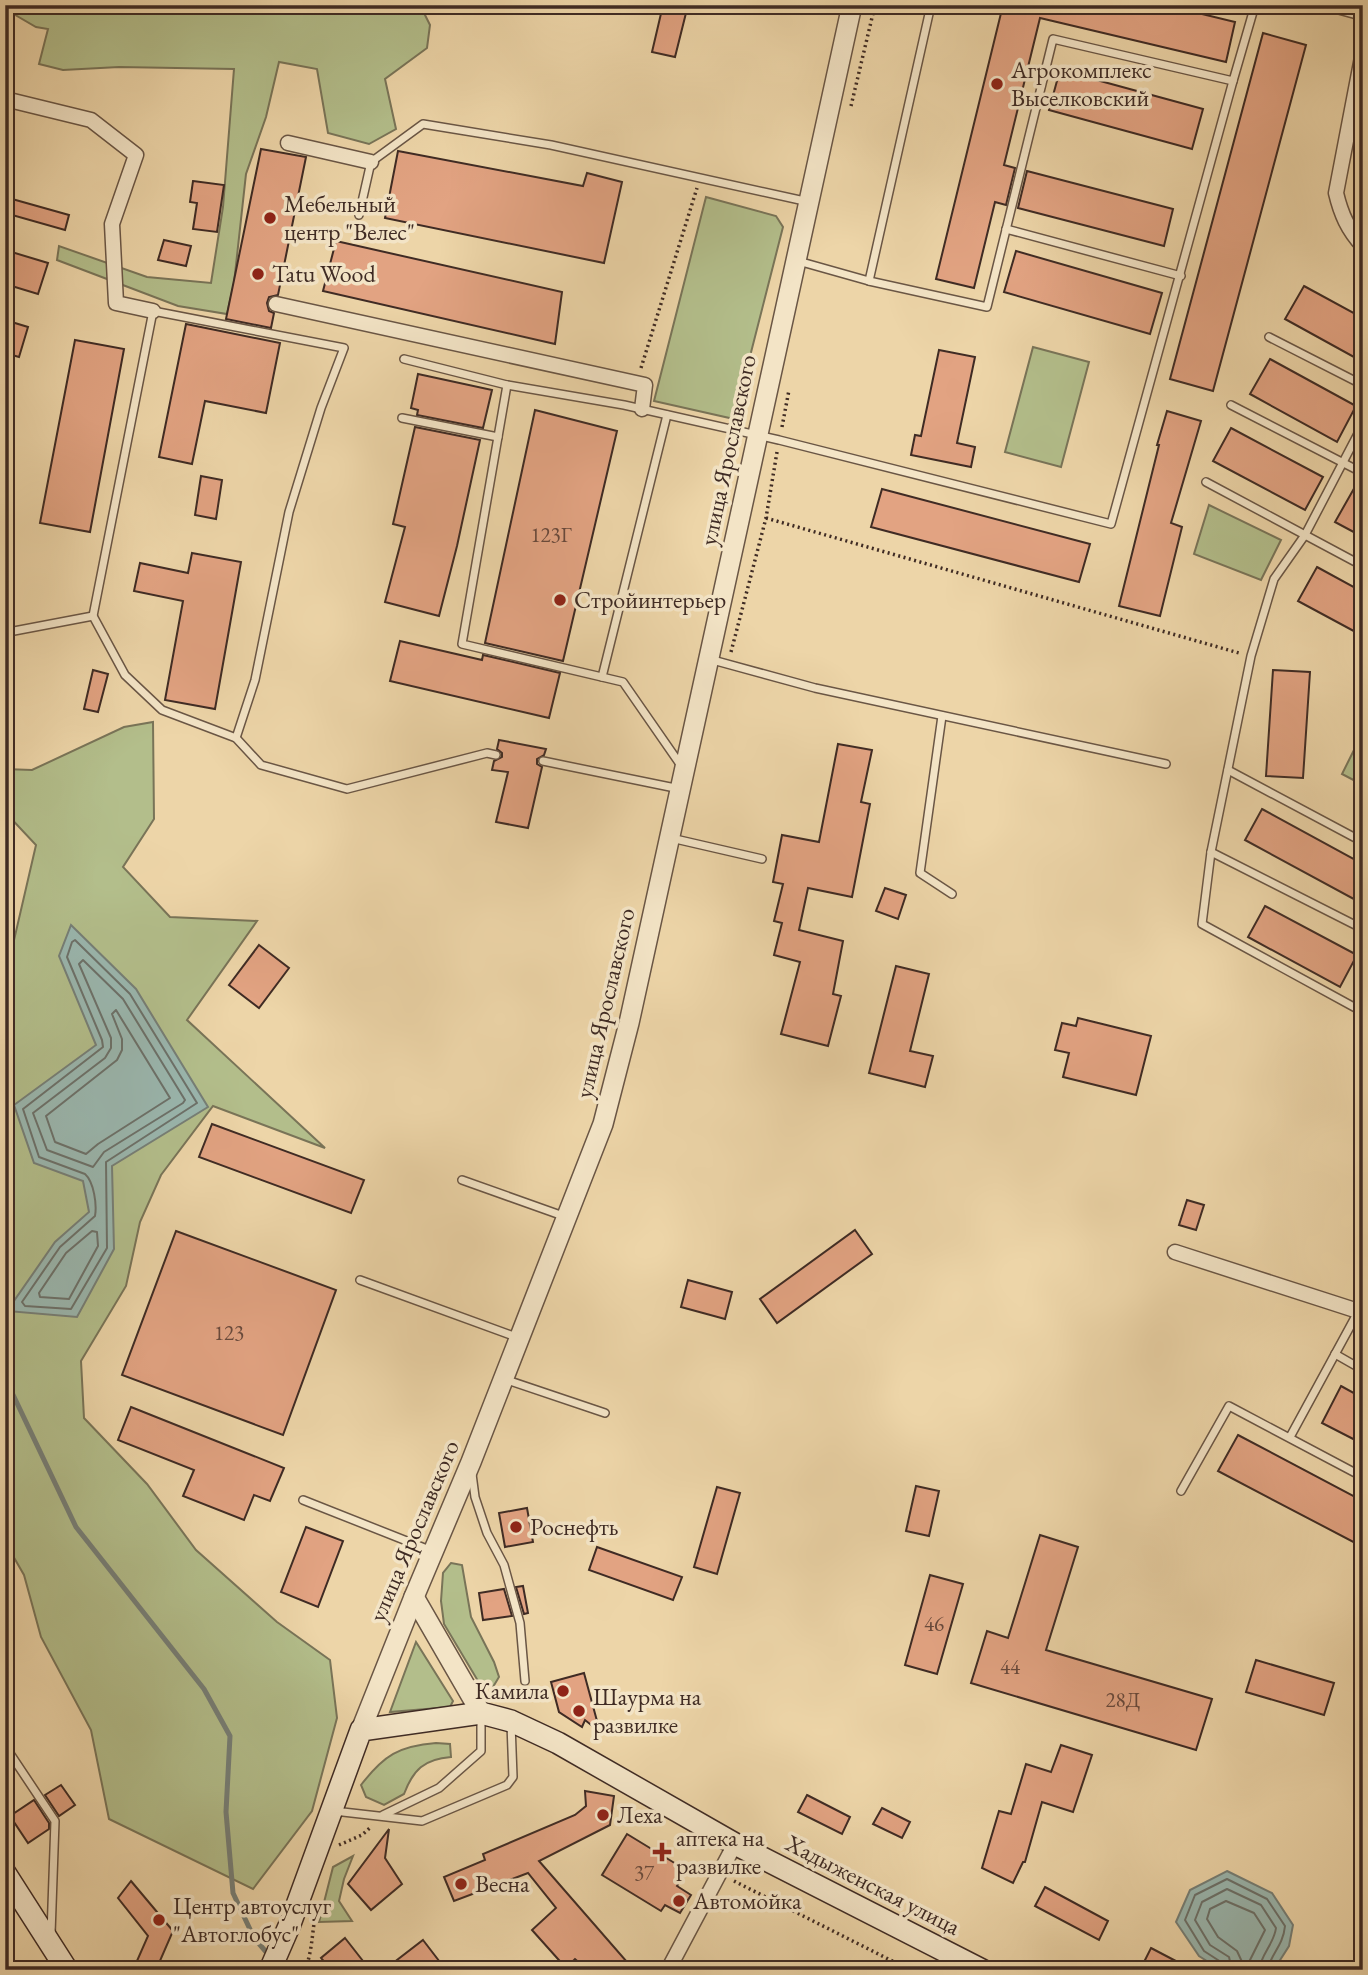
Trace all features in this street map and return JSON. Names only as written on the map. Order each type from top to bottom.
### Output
[{"type":"main road","name":"Хадыженская улица","points":[[361,1730],[481,1713],[511,1721],[558,1742],[735,1844],[982,1970]]},
{"type":"main road","name":"улица Ярославского","points":[[271,1970],[333,1811],[361,1730]]},
{"type":"main road","points":[[5,1873],[67,1970]]},
{"type":"street","name":"улица Ярославского","points":[[361,1730],[471,1462],[603,1124],[629,1023],[852,5]]},
{"type":"street","points":[[1334,5],[1363,13]]},
{"type":"street","points":[[1363,52],[1336,193],[1341,214],[1352,234],[1363,246]]},
{"type":"street","points":[[5,99],[92,120],[136,155],[113,224],[116,303],[153,311]]},
{"type":"street","points":[[288,143],[370,162]]},
{"type":"street","points":[[276,304],[645,385],[642,409]]},
{"type":"street","points":[[1175,1252],[1361,1307]]},
{"type":"street","points":[[414,1597],[481,1713]]},
{"type":"street","points":[[668,1970],[735,1844]]},
{"type":"lane","points":[[869,281],[931,5]]},
{"type":"lane","points":[[404,359],[507,386],[642,409],[779,440],[1111,524],[1255,5]]},
{"type":"lane","points":[[796,261],[869,281],[987,307],[1053,39],[1233,81]]},
{"type":"lane","points":[[359,215],[370,162],[423,124],[551,145],[809,202]]},
{"type":"lane","points":[[1006,229],[1181,276]]},
{"type":"lane","points":[[236,738],[255,680],[289,512],[321,408],[345,348],[153,311],[93,616],[125,675],[162,710],[236,738],[261,765],[347,789],[487,752],[496,755]]},
{"type":"lane","points":[[1269,337],[1363,385]]},
{"type":"lane","points":[[507,386],[462,644],[623,682],[683,780]]},
{"type":"lane","points":[[1231,405],[1363,474]]},
{"type":"lane","points":[[602,677],[667,415]]},
{"type":"lane","points":[[402,418],[498,437]]},
{"type":"lane","points":[[1363,424],[1305,535],[1274,579],[1251,656],[1211,852],[1202,924],[1363,1012]]},
{"type":"lane","points":[[1206,482],[1363,566]]},
{"type":"lane","points":[[5,636],[14,631],[93,616]]},
{"type":"lane","points":[[709,659],[815,688],[1166,764]]},
{"type":"lane","points":[[942,716],[920,873],[951,894]]},
{"type":"lane","points":[[543,761],[683,780]]},
{"type":"lane","points":[[1228,770],[1363,842]]},
{"type":"lane","points":[[670,838],[762,859]]},
{"type":"lane","points":[[1211,852],[1363,929]]},
{"type":"lane","points":[[462,1180],[567,1218]]},
{"type":"lane","points":[[360,1280],[519,1338]]},
{"type":"lane","points":[[1290,1437],[1361,1307]]},
{"type":"lane","points":[[1335,1354],[1363,1370]]},
{"type":"lane","points":[[504,1379],[605,1413]]},
{"type":"lane","points":[[1181,1491],[1229,1406],[1363,1477]]},
{"type":"lane","points":[[471,1462],[475,1497],[486,1534],[504,1565],[520,1623],[526,1681]]},
{"type":"lane","points":[[303,1500],[433,1552]]},
{"type":"lane","points":[[383,1815],[439,1788],[481,1751],[481,1713]]},
{"type":"lane","points":[[333,1811],[422,1821],[507,1785],[513,1777],[511,1721]]},
{"type":"lane","points":[[5,1746],[55,1821],[51,1945]]},
{"type":"path","points":[[850,109],[875,5]]},
{"type":"path","points":[[636,383],[700,178]]},
{"type":"path","points":[[728,664],[766,518],[789,386]]},
{"type":"path","points":[[766,518],[1251,656]]},
{"type":"path","points":[[333,1848],[362,1835],[383,1815]]},
{"type":"path","points":[[732,1880],[909,1970]]},
{"type":"path","points":[[305,1970],[312,1954],[316,1913]]},
{"type":"green space","points":[[5,5],[420,5],[430,25],[427,48],[385,79],[396,129],[369,144],[328,133],[317,69],[279,62],[266,117],[246,174],[234,283],[227,314],[178,306],[57,260],[59,246],[147,277],[211,283],[223,207],[234,69],[119,67],[63,70],[39,64],[48,29],[36,27],[5,9]]},
{"type":"green space","points":[[706,197],[776,216],[783,227],[734,419],[654,401]]},
{"type":"green space","points":[[1033,347],[1089,362],[1061,467],[1005,452]]},
{"type":"green space","points":[[1209,505],[1281,540],[1261,580],[1194,554]]},
{"type":"green space","points":[[153,722],[154,819],[123,867],[170,917],[257,921],[187,1020],[325,1148],[213,1106],[161,1175],[140,1222],[126,1286],[81,1361],[84,1418],[147,1484],[196,1550],[277,1622],[330,1660],[337,1718],[312,1811],[253,1889],[109,1819],[91,1730],[41,1637],[24,1575],[5,1542],[5,979],[36,845],[5,812],[5,769],[32,770],[124,727]]},
{"type":"green space","points":[[1356,746],[1363,750],[1363,785],[1342,774]]},
{"type":"green space","points":[[451,1563],[462,1565],[471,1617],[499,1677],[493,1687],[478,1681],[444,1624],[441,1601],[443,1573]]},
{"type":"green space","points":[[416,1642],[453,1701],[450,1707],[390,1712]]},
{"type":"green space","points":[[436,1743],[450,1744],[451,1757],[434,1760],[421,1767],[411,1778],[404,1794],[384,1805],[366,1797],[361,1785],[385,1759],[402,1750]]},
{"type":"green space","points":[[353,1856],[339,1901],[352,1921],[319,1922],[333,1867]]},
{"type":"water","points":[[71,925],[136,989],[208,1107],[112,1166],[114,1249],[77,1317],[7,1311],[55,1242],[89,1212],[83,1181],[34,1163],[14,1105],[96,1045],[59,956]]},
{"type":"water","points":[[1227,1871],[1272,1893],[1293,1925],[1289,1946],[1275,1968],[1221,1970],[1199,1956],[1176,1922],[1190,1890]]},
{"type":"building","points":[[663,5],[688,5],[675,57],[652,52]]},
{"type":"building","points":[[1003,5],[1165,5],[1235,22],[1226,62],[1040,18],[1004,165],[1015,168],[1006,205],[995,202],[974,288],[936,279]]},
{"type":"building","points":[[1263,33],[1306,45],[1213,391],[1170,379]]},
{"type":"building","points":[[1060,70],[1203,109],[1192,149],[1049,110]]},
{"type":"building","name":"Мебельный центр \"Велес\"","points":[[261,149],[306,157],[278,295],[269,297],[267,303],[269,311],[274,313],[271,328],[226,319]]},
{"type":"building","points":[[398,151],[583,186],[587,173],[622,182],[604,263],[385,218]]},
{"type":"building","points":[[1027,171],[1173,209],[1164,246],[1018,208]]},
{"type":"building","points":[[193,181],[224,185],[217,232],[193,229],[197,203],[190,202]]},
{"type":"building","points":[[5,197],[69,215],[65,230],[5,213]]},
{"type":"building","points":[[164,240],[191,246],[186,266],[158,260]]},
{"type":"building","points":[[336,241],[562,292],[555,344],[323,291]]},
{"type":"building","points":[[5,250],[48,263],[38,294],[5,284]]},
{"type":"building","points":[[1016,251],[1162,293],[1150,334],[1004,292]]},
{"type":"building","points":[[1304,286],[1363,318],[1363,362],[1285,319]]},
{"type":"building","points":[[5,320],[28,327],[19,357],[5,353]]},
{"type":"building","points":[[186,324],[280,343],[266,413],[205,401],[192,464],[159,457]]},
{"type":"building","points":[[75,340],[124,349],[90,532],[40,523]]},
{"type":"building","points":[[939,350],[975,357],[957,443],[975,447],[971,467],[911,455],[915,435],[921,436]]},
{"type":"building","points":[[1270,359],[1356,406],[1337,442],[1250,394]]},
{"type":"building","points":[[418,374],[492,390],[483,428],[417,415],[418,410],[411,408]]},
{"type":"building","points":[[535,410],[617,431],[563,661],[485,643]]},
{"type":"building","points":[[1167,411],[1201,421],[1171,523],[1182,527],[1160,616],[1119,606]]},
{"type":"building","points":[[415,427],[480,440],[439,616],[385,602],[405,527],[393,524]]},
{"type":"building","points":[[1231,428],[1323,477],[1305,510],[1213,461]]},
{"type":"building","points":[[201,476],[222,480],[216,519],[195,515]]},
{"type":"building","points":[[1360,478],[1363,479],[1363,537],[1335,522]]},
{"type":"building","points":[[882,489],[1090,544],[1079,582],[871,527]]},
{"type":"building","points":[[192,553],[241,562],[215,709],[165,700],[183,601],[134,591],[140,563],[188,573]]},
{"type":"building","points":[[1317,567],[1363,592],[1363,636],[1298,601]]},
{"type":"building","points":[[400,641],[482,660],[483,655],[560,673],[549,718],[390,681]]},
{"type":"building","points":[[93,670],[108,674],[98,712],[84,709]]},
{"type":"building","points":[[1273,670],[1310,672],[1303,778],[1266,776]]},
{"type":"building","points":[[499,740],[546,749],[544,755],[537,759],[537,764],[542,767],[528,828],[496,822],[508,772],[492,770],[494,761],[502,757],[502,753],[497,749]]},
{"type":"building","points":[[838,744],[872,750],[861,802],[870,804],[852,897],[808,888],[799,930],[843,941],[833,994],[841,996],[828,1046],[781,1034],[800,962],[774,955],[782,923],[774,921],[783,884],[773,882],[782,835],[819,842]]},
{"type":"building","points":[[1262,809],[1363,864],[1363,904],[1245,840]]},
{"type":"building","points":[[885,888],[906,895],[898,919],[876,911]]},
{"type":"building","points":[[1265,906],[1357,955],[1340,987],[1248,937]]},
{"type":"building","points":[[259,945],[289,968],[259,1008],[229,985]]},
{"type":"building","points":[[896,966],[929,974],[910,1051],[933,1056],[925,1087],[869,1073]]},
{"type":"building","points":[[1078,1018],[1151,1036],[1136,1095],[1063,1077],[1069,1053],[1055,1050],[1062,1023],[1076,1026]]},
{"type":"building","points":[[212,1124],[364,1180],[351,1213],[199,1157]]},
{"type":"building","points":[[1187,1200],[1204,1205],[1196,1230],[1179,1225]]},
{"type":"building","points":[[855,1230],[872,1254],[777,1323],[760,1299]]},
{"type":"building","points":[[176,1231],[336,1290],[283,1435],[122,1375]]},
{"type":"building","points":[[688,1280],[732,1292],[725,1319],[681,1307]]},
{"type":"building","points":[[1341,1386],[1363,1398],[1363,1444],[1322,1423]]},
{"type":"building","points":[[131,1407],[284,1468],[270,1501],[254,1495],[244,1520],[183,1496],[194,1470],[118,1440]]},
{"type":"building","points":[[1238,1435],[1363,1501],[1363,1547],[1218,1471]]},
{"type":"building","points":[[916,1486],[939,1491],[929,1536],[906,1531]]},
{"type":"building","points":[[717,1487],[740,1493],[717,1574],[694,1567]]},
{"type":"building","name":"Роснефть","points":[[527,1508],[533,1542],[505,1547],[499,1513]]},
{"type":"building","points":[[306,1527],[343,1541],[318,1607],[281,1592]]},
{"type":"building","points":[[1040,1535],[1078,1547],[1046,1650],[1212,1699],[1196,1750],[971,1683],[987,1631],[1008,1638]]},
{"type":"building","points":[[597,1547],[682,1577],[673,1600],[589,1570]]},
{"type":"building","points":[[930,1575],[963,1584],[937,1674],[905,1665]]},
{"type":"building","points":[[523,1586],[528,1613],[524,1614],[516,1587]]},
{"type":"building","points":[[504,1589],[512,1616],[483,1620],[479,1593]]},
{"type":"building","points":[[1256,1660],[1334,1683],[1324,1715],[1246,1692]]},
{"type":"building","points":[[584,1673],[600,1732],[585,1720],[582,1727],[559,1712],[551,1682]]},
{"type":"building","points":[[1061,1745],[1092,1755],[1073,1812],[1042,1802],[1025,1862],[1013,1883],[982,1868],[999,1811],[1011,1814],[1026,1764],[1051,1772]]},
{"type":"building","points":[[61,1785],[75,1805],[59,1816],[45,1795]]},
{"type":"building","points":[[585,1791],[614,1796],[610,1825],[539,1861],[634,1970],[588,1970],[575,1959],[566,1968],[532,1930],[556,1908],[528,1873],[454,1901],[444,1877],[485,1860],[483,1854],[575,1815],[586,1806]]},
{"type":"building","points":[[807,1795],[850,1817],[842,1834],[798,1812]]},
{"type":"building","points":[[34,1800],[49,1823],[49,1829],[28,1843],[10,1816]]},
{"type":"building","points":[[882,1808],[910,1822],[902,1838],[873,1824]]},
{"type":"building","points":[[389,1829],[385,1858],[402,1884],[371,1910],[348,1884]]},
{"type":"building","points":[[627,1834],[686,1870],[677,1886],[691,1895],[680,1913],[665,1905],[661,1911],[602,1875]]},
{"type":"building","points":[[131,1881],[173,1931],[156,1970],[133,1970],[148,1936],[118,1898]]},
{"type":"building","points":[[1045,1887],[1108,1921],[1099,1940],[1035,1906]]},
{"type":"building","points":[[345,1938],[370,1970],[331,1970],[321,1958]]},
{"type":"building","points":[[423,1940],[446,1970],[384,1970]]},
{"type":"building","points":[[1151,1948],[1193,1970],[1140,1970]]},
{"type":"waterway","points":[[7,1311],[6,1380],[76,1527],[204,1689],[230,1736],[226,1812],[233,1893],[254,1938],[267,1953]]},
{"type":"waterway","points":[[283,1964],[290,1970]]},
{"type":"place","name":"Агрокомплекс Выселковский","points":[[997,84]]},
{"type":"place","name":"Мебельный центр \"Велес\"","points":[[270,218]]},
{"type":"place","name":"Tatu Wood","points":[[258,274]]},
{"type":"place","name":"Стройинтерьер","points":[[560,600]]},
{"type":"place","name":"Роснефть","points":[[516,1527]]},
{"type":"place","name":"Камила","points":[[563,1691]]},
{"type":"place","name":"Шаурма на развилке","points":[[579,1711]]},
{"type":"place","name":"Леха","points":[[603,1815]]},
{"type":"place","name":"аптека на развилке","points":[[662,1852]]},
{"type":"place","name":"Весна","points":[[461,1884]]},
{"type":"place","name":"Автомойка","points":[[679,1901]]},
{"type":"place","name":"Центр автоуслуг \"Автоглобус\"","points":[[159,1920]]}]
